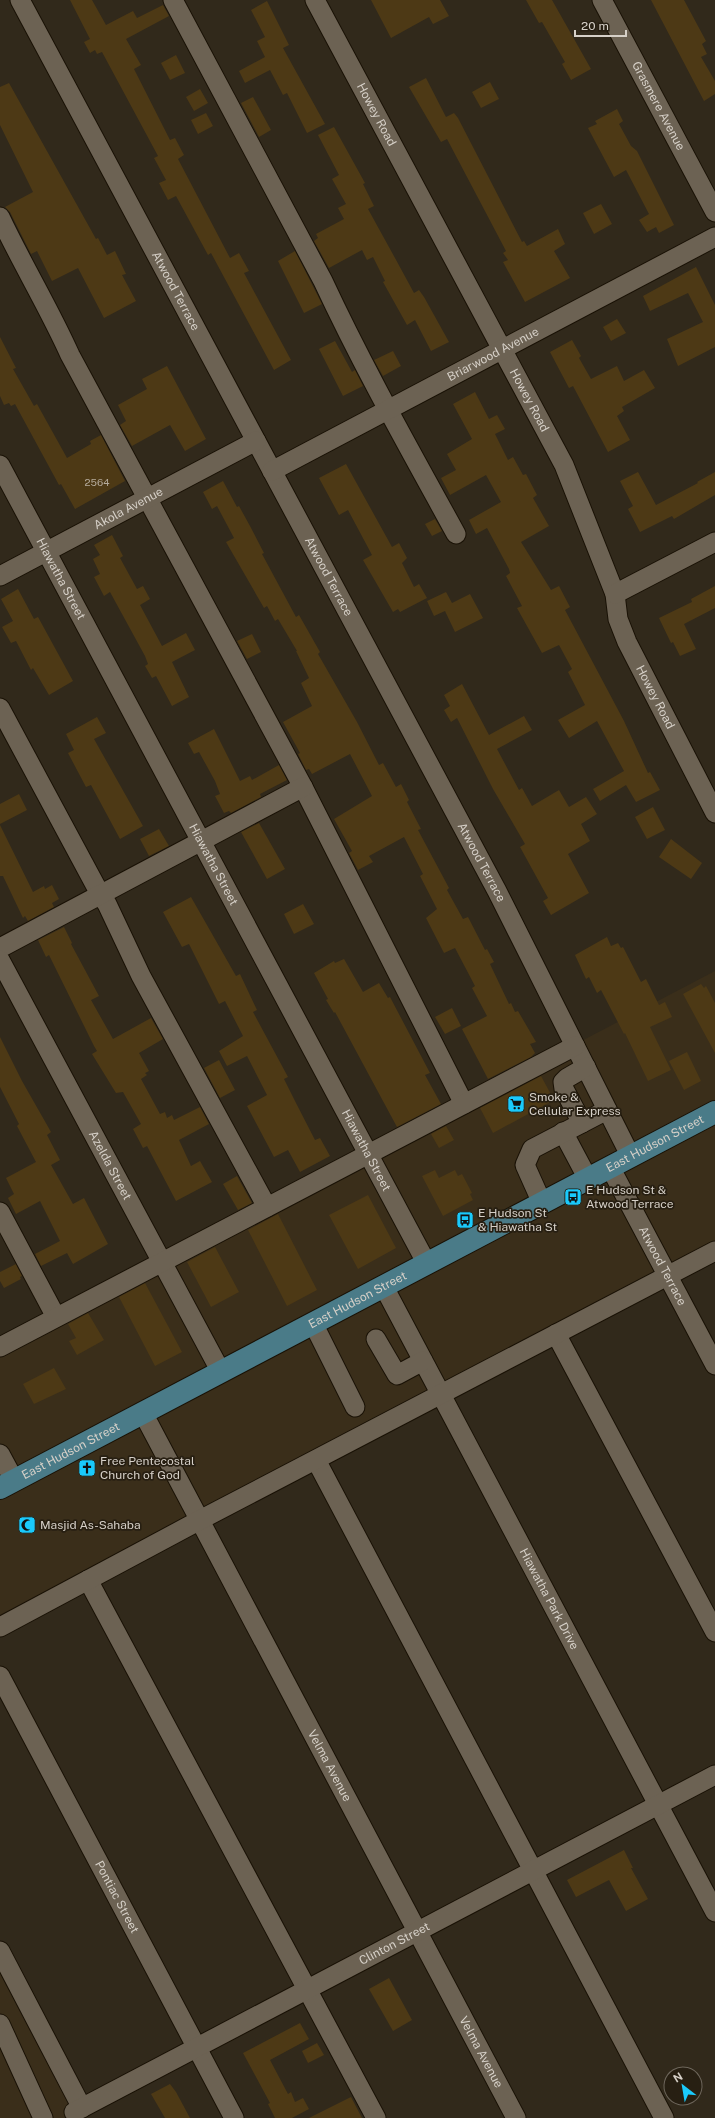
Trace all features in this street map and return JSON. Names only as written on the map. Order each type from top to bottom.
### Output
[{"type":"main road","name":"East Hudson Street","points":[[7,1484],[715,1112]]},
{"type":"street","name":"Atwood Terrace","points":[[20,0],[497,891],[631,1156]]},
{"type":"street","points":[[173,0],[323,281],[388,409],[456,534]]},
{"type":"street","name":"Howey Road","points":[[315,0],[564,465],[614,594],[618,619],[627,642],[715,813]]},
{"type":"street","name":"Grasmere Avenue","points":[[602,0],[715,212]]},
{"type":"street","points":[[0,217],[19,258],[303,787],[464,1104]]},
{"type":"street","name":"Briarwood Avenue","points":[[272,471],[501,348],[715,237]]},
{"type":"street","name":"Akola Avenue","points":[[0,576],[256,442]]},
{"type":"street","name":"Hiawatha Street","points":[[0,465],[427,1264]]},
{"type":"street","points":[[614,594],[715,542]]},
{"type":"street","points":[[0,708],[100,894],[107,904],[141,976],[268,1207]]},
{"type":"street","points":[[0,948],[303,787]]},
{"type":"street","name":"Azelda Street","points":[[0,960],[221,1372]]},
{"type":"street","points":[[0,1347],[575,1046]]},
{"type":"street","points":[[582,1123],[564,1089],[564,1082],[567,1078],[586,1067]]},
{"type":"street","points":[[542,1203],[525,1165],[532,1149],[607,1110]]},
{"type":"street","points":[[563,1132],[588,1179]]},
{"type":"street","name":"Atwood Terrace","points":[[610,1167],[715,1365]]},
{"type":"street","points":[[0,1212],[56,1318]]},
{"type":"street","points":[[0,1627],[200,1520],[715,1251]]},
{"type":"street","name":"Hiawatha Park Drive","points":[[384,1286],[715,1912]]},
{"type":"street","points":[[313,1323],[355,1407]]},
{"type":"street","points":[[556,1334],[715,1632]]},
{"type":"street","points":[[376,1339],[397,1375],[423,1361]]},
{"type":"street","name":"Velma Avenue","points":[[143,1413],[516,2118]]},
{"type":"street","points":[[0,1454],[7,1484]]},
{"type":"street","points":[[316,1460],[664,2118]]},
{"type":"street","points":[[88,1580],[376,2118]]},
{"type":"street","name":"Pontiac Street","points":[[0,1676],[234,2118]]},
{"type":"street","name":"Clinton Street","points":[[0,1951],[78,2110],[416,1931],[715,1776]]},
{"type":"street","points":[[0,2024],[43,2118]]},
{"type":"shaded area","points":[[715,971],[715,1251],[0,1627],[0,1346]]},
{"type":"shaded area","points":[[0,1972],[78,2118],[0,2118]]},
{"type":"building","points":[[70,0],[92,0],[106,25],[133,11],[137,18],[163,5],[169,16],[126,39],[141,65],[134,69],[170,140],[175,138],[184,155],[178,159],[230,258],[239,253],[249,271],[244,273],[291,360],[274,370],[211,253],[208,255],[176,196],[168,200],[159,183],[166,180],[154,158],[158,156],[102,52],[97,54],[95,50],[90,53],[84,42],[90,39]]},
{"type":"building","points":[[371,0],[440,0],[449,16],[433,24],[429,17],[391,38]]},
{"type":"building","points":[[526,0],[552,0],[591,69],[571,80],[562,64],[565,62],[542,22],[539,23]]},
{"type":"building","points":[[651,0],[684,0],[706,41],[702,44],[707,54],[701,57],[715,81],[715,94],[704,101]]},
{"type":"building","points":[[267,1],[289,45],[283,48],[325,124],[307,133],[287,93],[283,95],[270,70],[245,83],[239,71],[265,57],[257,41],[265,37],[251,10]]},
{"type":"building","points":[[176,55],[185,73],[170,80],[161,63]]},
{"type":"building","points":[[426,78],[446,117],[454,113],[458,118],[522,242],[524,241],[527,246],[558,229],[565,244],[554,251],[570,278],[525,302],[503,262],[508,260],[503,253],[506,251],[447,139],[441,142],[409,87]]},
{"type":"building","points":[[490,82],[499,99],[481,108],[472,92]]},
{"type":"building","points":[[9,83],[96,239],[98,238],[107,255],[115,251],[126,274],[122,275],[136,301],[104,318],[78,268],[52,281],[37,251],[31,254],[10,212],[5,207],[33,192],[0,125],[0,87]]},
{"type":"building","points":[[200,89],[208,103],[194,111],[186,97]]},
{"type":"building","points":[[253,97],[271,130],[259,137],[241,103]]},
{"type":"building","points":[[617,109],[623,121],[619,124],[631,146],[637,151],[674,225],[659,233],[656,227],[647,232],[639,220],[649,214],[626,170],[614,177],[588,128],[597,124],[595,121]]},
{"type":"building","points":[[206,113],[213,126],[198,134],[191,120]]},
{"type":"building","points":[[334,127],[365,183],[363,184],[374,206],[368,209],[414,293],[419,290],[424,297],[449,342],[431,351],[415,320],[407,325],[383,282],[385,281],[373,257],[367,260],[362,250],[329,268],[314,241],[318,238],[316,234],[344,219],[338,208],[346,204],[332,179],[339,175],[318,135]]},
{"type":"building","points":[[601,204],[612,224],[594,234],[583,213]]},
{"type":"building","points":[[295,251],[322,304],[304,313],[278,261]]},
{"type":"building","points":[[696,267],[715,305],[715,347],[678,366],[667,339],[703,322],[688,293],[650,311],[643,296]]},
{"type":"building","points":[[617,319],[626,333],[611,341],[603,327]]},
{"type":"building","points":[[0,337],[16,368],[13,369],[34,406],[37,404],[67,458],[91,444],[90,441],[101,435],[125,481],[75,509],[61,484],[59,485],[15,404],[11,406],[9,403],[4,405],[0,396]]},
{"type":"building","points":[[572,340],[581,356],[579,358],[591,379],[617,366],[624,381],[644,370],[655,388],[622,407],[624,411],[617,416],[630,440],[608,452],[573,386],[569,388],[550,352]]},
{"type":"building","points":[[335,341],[352,372],[355,370],[363,386],[343,396],[319,349]]},
{"type":"building","points":[[393,351],[401,366],[383,376],[374,360]]},
{"type":"building","points":[[167,366],[206,439],[185,451],[170,425],[132,446],[120,425],[126,421],[118,405],[147,389],[142,379]]},
{"type":"building","points":[[475,392],[489,419],[497,415],[505,429],[495,434],[508,460],[513,457],[523,475],[526,474],[537,495],[533,498],[549,526],[521,542],[551,590],[559,586],[570,607],[565,610],[624,721],[648,773],[650,772],[660,790],[636,802],[626,785],[600,801],[593,789],[624,771],[597,721],[569,738],[558,720],[585,705],[568,672],[572,669],[559,645],[542,653],[517,608],[522,606],[506,576],[510,573],[509,569],[487,528],[476,534],[469,520],[501,502],[486,475],[450,495],[441,478],[456,470],[447,454],[472,439],[453,404]]},
{"type":"building","points":[[346,464],[392,547],[399,543],[407,558],[402,563],[414,587],[419,584],[427,598],[400,612],[398,609],[393,612],[363,560],[372,555],[348,510],[339,515],[319,478]]},
{"type":"building","points":[[638,472],[656,505],[698,483],[697,482],[715,472],[715,495],[674,519],[672,516],[640,532],[628,509],[633,506],[620,481]]},
{"type":"building","points":[[223,481],[237,507],[239,506],[250,526],[264,553],[262,554],[296,617],[299,615],[320,652],[318,654],[357,722],[379,765],[383,763],[396,787],[401,784],[409,800],[407,802],[421,829],[418,830],[449,888],[447,890],[463,919],[468,917],[485,950],[487,949],[494,962],[490,964],[509,1004],[511,1003],[515,1012],[518,1011],[536,1042],[530,1044],[535,1053],[531,1057],[488,1079],[462,1029],[487,1016],[472,988],[475,986],[455,948],[444,953],[426,918],[437,909],[420,876],[423,874],[404,837],[369,856],[373,862],[358,870],[349,853],[352,851],[334,819],[372,796],[350,754],[312,774],[309,769],[306,770],[298,754],[300,753],[283,722],[312,706],[301,683],[309,678],[297,651],[278,619],[275,621],[267,606],[264,608],[226,542],[234,538],[217,506],[212,509],[203,492]]},
{"type":"building","points":[[435,519],[442,531],[432,536],[425,524]]},
{"type":"building","points":[[112,535],[123,556],[120,558],[137,589],[143,586],[150,599],[140,605],[162,646],[186,633],[195,650],[172,662],[189,697],[172,706],[156,676],[152,678],[145,666],[148,664],[145,656],[110,592],[104,596],[94,577],[100,574],[93,559],[100,555],[94,545]]},
{"type":"building","points":[[715,586],[715,608],[684,624],[696,649],[680,656],[673,642],[671,643],[659,618],[692,602],[691,599]]},
{"type":"building","points":[[18,589],[34,619],[38,617],[73,681],[49,695],[33,668],[31,670],[16,641],[11,643],[2,627],[13,621],[1,599]]},
{"type":"building","points":[[446,592],[452,603],[470,594],[483,618],[455,632],[445,611],[434,616],[427,601]]},
{"type":"building","points":[[252,634],[261,652],[247,659],[237,641]]},
{"type":"building","points":[[462,684],[489,735],[524,716],[532,730],[497,749],[519,790],[522,788],[532,806],[559,790],[569,807],[586,797],[597,814],[581,824],[590,841],[568,854],[589,893],[551,915],[543,901],[548,898],[520,847],[525,844],[493,789],[457,718],[451,722],[444,710],[450,706],[444,695]]},
{"type":"building","points":[[97,717],[106,733],[94,739],[143,826],[120,839],[91,785],[86,787],[68,753],[74,750],[66,734]]},
{"type":"building","points":[[214,729],[240,781],[250,776],[252,780],[279,765],[287,780],[260,794],[261,797],[231,813],[229,811],[224,813],[215,796],[220,794],[215,781],[199,752],[194,754],[188,743]]},
{"type":"building","points":[[19,794],[27,810],[0,824],[0,804]]},
{"type":"building","points":[[653,807],[665,830],[647,839],[635,817]]},
{"type":"building","points":[[259,823],[285,869],[267,879],[241,832]]},
{"type":"building","points":[[0,825],[33,892],[44,886],[45,889],[52,885],[59,899],[52,903],[54,907],[28,921],[25,916],[23,918],[3,876],[0,876]]},
{"type":"building","points":[[159,829],[169,846],[149,856],[140,839]]},
{"type":"building","points":[[671,839],[702,863],[691,879],[659,857]]},
{"type":"building","points":[[191,897],[236,976],[240,974],[257,1010],[253,1012],[288,1077],[284,1079],[315,1140],[320,1138],[330,1156],[300,1172],[288,1150],[274,1157],[247,1106],[267,1095],[247,1056],[227,1066],[219,1051],[243,1036],[225,1001],[219,1004],[189,944],[182,947],[163,912]]},
{"type":"building","points":[[303,904],[314,924],[294,934],[284,914]]},
{"type":"building","points":[[64,927],[72,943],[71,944],[99,996],[91,1000],[113,1039],[151,1018],[163,1039],[139,1053],[149,1071],[145,1073],[147,1075],[141,1079],[160,1114],[165,1112],[167,1118],[172,1115],[174,1120],[200,1107],[209,1124],[179,1140],[191,1166],[200,1161],[212,1182],[176,1201],[147,1146],[143,1148],[133,1129],[141,1124],[123,1092],[116,1093],[92,1054],[97,1051],[49,955],[46,957],[38,940]]},
{"type":"building","points":[[607,937],[611,946],[618,943],[621,948],[623,947],[641,982],[646,979],[659,1005],[665,1002],[672,1017],[650,1027],[671,1070],[648,1081],[625,1033],[624,1034],[601,990],[597,993],[589,977],[586,979],[575,955]]},
{"type":"building","points":[[344,959],[363,992],[379,983],[388,998],[390,997],[430,1073],[425,1075],[441,1104],[397,1127],[335,1012],[334,1013],[326,1000],[328,999],[314,973],[334,961],[335,963]]},
{"type":"building","points":[[701,984],[704,988],[706,986],[715,1003],[715,1053],[683,994]]},
{"type":"building","points":[[452,1008],[461,1026],[445,1034],[435,1017]]},
{"type":"building","points":[[0,1037],[22,1081],[51,1132],[47,1135],[60,1160],[51,1165],[73,1204],[84,1198],[108,1244],[73,1264],[67,1253],[41,1266],[35,1254],[60,1241],[40,1201],[16,1214],[8,1198],[14,1194],[6,1178],[36,1162],[17,1126],[19,1124],[0,1087]]},
{"type":"building","points":[[687,1052],[701,1081],[684,1090],[669,1061]]},
{"type":"building","points":[[219,1060],[235,1090],[220,1098],[204,1068]]},
{"type":"building","name":"Smoke & Cellular Express","points":[[541,1076],[554,1100],[493,1133],[480,1108]]},
{"type":"building","points":[[446,1126],[454,1140],[439,1148],[431,1134]]},
{"type":"building","points":[[435,1170],[439,1178],[455,1170],[458,1176],[462,1174],[472,1193],[470,1194],[473,1200],[443,1216],[422,1176]]},
{"type":"building","points":[[237,1176],[252,1203],[238,1210],[223,1184]]},
{"type":"building","points":[[368,1195],[396,1248],[358,1269],[329,1215]]},
{"type":"building","points":[[278,1214],[317,1290],[287,1306],[248,1230]]},
{"type":"building","points":[[215,1247],[239,1292],[211,1307],[187,1262]]},
{"type":"building","points":[[16,1264],[22,1276],[20,1277],[21,1279],[4,1288],[0,1281],[0,1272]]},
{"type":"building","points":[[145,1283],[182,1352],[155,1366],[119,1297]]},
{"type":"building","points":[[88,1313],[104,1340],[77,1355],[69,1341],[76,1338],[68,1324]]},
{"type":"building","points":[[54,1368],[66,1389],[34,1404],[23,1384]]},
{"type":"building","points":[[624,1850],[633,1868],[631,1868],[648,1899],[626,1911],[609,1880],[576,1897],[567,1880]]},
{"type":"building","points":[[389,1978],[412,2020],[393,2031],[369,1989]]},
{"type":"building","points":[[300,2023],[309,2039],[270,2060],[288,2094],[291,2092],[295,2102],[303,2098],[309,2109],[292,2118],[275,2118],[268,2104],[270,2103],[243,2053]]},
{"type":"building","points":[[317,2043],[324,2055],[308,2063],[302,2051]]},
{"type":"building","points":[[170,2084],[190,2118],[165,2118],[151,2094]]},
{"type":"building","points":[[351,2097],[362,2118],[309,2118]]},
{"type":"place","name":"Smoke & Cellular Express","points":[[516,1104]]},
{"type":"place","name":"E Hudson St & Atwood Terrace","points":[[573,1197]]},
{"type":"place","name":"E Hudson St & Hiawatha St","points":[[465,1220]]},
{"type":"place","name":"Free Pentecostal Church of God","points":[[87,1468]]},
{"type":"place","name":"Masjid As-Sahaba","points":[[27,1525]]}]
